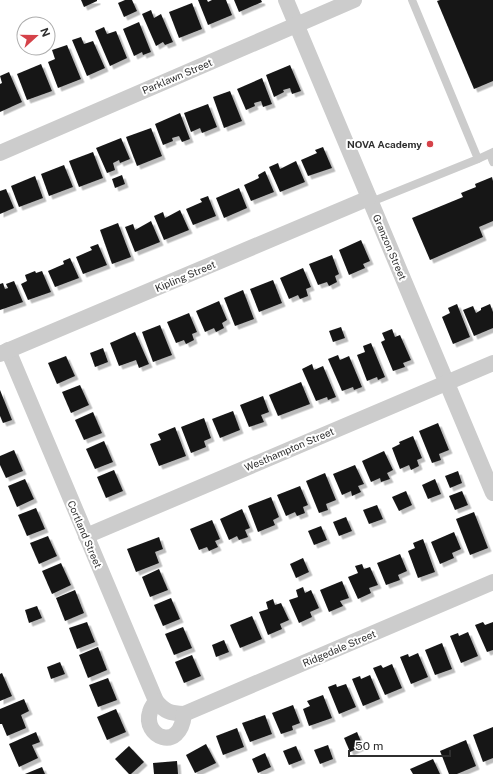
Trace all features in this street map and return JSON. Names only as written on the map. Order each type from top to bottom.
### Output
[{"type":"street","name":"Granzon Street","points":[[286,0],[493,493]]},
{"type":"street","name":"Parklawn Street","points":[[0,153],[354,0]]},
{"type":"street","name":"Kipling Street","points":[[4,352],[370,200]]},
{"type":"street","name":"Cortland Street","points":[[4,352],[86,536],[156,701],[162,709],[176,713]]},
{"type":"street","name":"Westhampton Street","points":[[86,536],[493,363]]},
{"type":"street","name":"Ridgedale Street","points":[[176,713],[493,582]]},
{"type":"street","points":[[156,701],[150,712],[149,721],[154,732],[162,737],[170,737],[178,734],[183,723],[176,713]]},
{"type":"lane","points":[[412,0],[478,159]]},
{"type":"lane","points":[[370,200],[478,159],[492,156]]},
{"type":"building","points":[[81,0],[97,0],[97,1],[84,7]]},
{"type":"building","points":[[125,0],[132,0],[137,11],[124,17],[118,3]]},
{"type":"building","points":[[198,0],[207,0],[208,2],[212,0],[226,0],[232,15],[208,25]]},
{"type":"building","points":[[234,0],[261,0],[262,2],[239,12]]},
{"type":"building","points":[[493,0],[493,81],[474,89],[437,1]]},
{"type":"building","points":[[192,3],[202,29],[179,38],[169,12]]},
{"type":"building","points":[[151,10],[154,18],[161,14],[173,42],[165,45],[163,42],[156,46],[142,14]]},
{"type":"building","points":[[139,22],[151,52],[143,55],[142,52],[134,56],[123,29]]},
{"type":"building","points":[[104,27],[107,34],[116,31],[127,58],[110,66],[95,31]]},
{"type":"building","points":[[81,37],[84,44],[93,41],[105,68],[87,76],[72,40]]},
{"type":"building","points":[[67,45],[81,79],[58,88],[48,62],[55,59],[54,56],[56,56],[56,49]]},
{"type":"building","points":[[41,64],[52,91],[27,100],[17,74]]},
{"type":"building","points":[[290,65],[301,91],[292,94],[290,88],[283,90],[284,92],[274,97],[266,75]]},
{"type":"building","points":[[9,72],[22,102],[0,112],[0,84],[2,83],[0,76]]},
{"type":"building","points":[[262,78],[272,104],[263,107],[261,101],[254,103],[255,106],[246,110],[237,89]]},
{"type":"building","points":[[230,91],[242,121],[224,128],[213,97]]},
{"type":"building","points":[[208,104],[217,127],[202,133],[200,128],[191,132],[184,113]]},
{"type":"building","points":[[180,113],[190,139],[182,142],[179,136],[172,138],[173,141],[163,145],[155,124]]},
{"type":"building","points":[[151,128],[162,156],[137,166],[126,137]]},
{"type":"building","points":[[121,138],[130,159],[120,163],[119,160],[113,163],[115,170],[107,173],[96,148]]},
{"type":"building","points":[[323,147],[332,168],[308,176],[301,160],[317,153],[315,150]]},
{"type":"building","points":[[93,152],[103,178],[79,187],[69,161]]},
{"type":"building","points":[[296,161],[305,182],[280,192],[269,167],[278,163],[280,169]]},
{"type":"building","points":[[64,165],[73,187],[49,196],[41,174]]},
{"type":"building","points":[[265,171],[274,192],[251,201],[244,185],[259,178],[258,175]]},
{"type":"building","points":[[122,175],[125,184],[115,188],[112,179]]},
{"type":"building","points":[[35,176],[43,198],[19,207],[11,186]]},
{"type":"building","points":[[492,177],[493,221],[479,227],[483,237],[430,260],[412,218],[463,197],[461,193],[476,187],[475,184]]},
{"type":"building","points":[[239,188],[247,208],[224,218],[216,198]]},
{"type":"building","points":[[6,189],[14,208],[0,214],[0,191]]},
{"type":"building","points":[[208,196],[216,216],[193,225],[186,209],[202,202],[200,199]]},
{"type":"building","points":[[180,210],[189,230],[164,240],[154,216],[163,212],[165,218]]},
{"type":"building","points":[[151,221],[160,242],[135,252],[125,227],[133,224],[135,230]]},
{"type":"building","points":[[118,223],[131,257],[112,264],[100,230]]},
{"type":"building","points":[[361,240],[370,261],[363,264],[365,268],[349,275],[339,250]]},
{"type":"building","points":[[98,244],[107,265],[83,274],[76,257],[92,250],[90,247]]},
{"type":"building","points":[[332,255],[339,274],[335,276],[337,282],[329,286],[327,282],[318,285],[309,264]]},
{"type":"building","points":[[70,258],[79,278],[55,287],[48,271],[64,264],[63,261]]},
{"type":"building","points":[[303,268],[311,287],[306,289],[308,296],[300,299],[298,295],[289,299],[280,278]]},
{"type":"building","points":[[35,271],[36,273],[42,271],[51,292],[28,300],[21,284],[27,281],[25,275]]},
{"type":"building","points":[[273,280],[282,303],[259,312],[250,289]]},
{"type":"building","points":[[14,281],[23,302],[0,310],[0,284],[3,283],[5,289],[8,288],[6,284]]},
{"type":"building","points":[[243,290],[254,319],[235,326],[224,298]]},
{"type":"building","points":[[219,301],[227,320],[222,323],[224,328],[216,332],[214,328],[205,332],[196,311]]},
{"type":"building","points":[[457,304],[470,337],[453,344],[442,317],[450,313],[448,308]]},
{"type":"building","points":[[490,304],[493,312],[493,328],[474,336],[463,310],[473,306],[476,313],[481,310],[481,308]]},
{"type":"building","points":[[189,313],[197,332],[192,334],[194,340],[186,344],[184,340],[176,343],[167,322]]},
{"type":"building","points":[[160,325],[172,355],[153,362],[142,332]]},
{"type":"building","points":[[341,327],[345,338],[333,342],[329,331]]},
{"type":"building","points":[[392,329],[395,337],[400,335],[411,360],[403,363],[405,367],[393,371],[381,342],[385,340],[382,333]]},
{"type":"building","points":[[135,332],[149,364],[139,368],[136,360],[119,366],[110,343]]},
{"type":"building","points":[[371,343],[385,377],[378,380],[377,377],[367,381],[357,355],[365,352],[363,346]]},
{"type":"building","points":[[103,348],[108,362],[95,367],[90,353]]},
{"type":"building","points":[[338,355],[340,360],[349,356],[362,387],[354,390],[353,387],[342,391],[328,359]]},
{"type":"building","points":[[66,356],[75,376],[57,384],[48,363]]},
{"type":"building","points":[[312,364],[314,370],[323,366],[336,397],[328,400],[327,397],[316,401],[302,369]]},
{"type":"building","points":[[301,382],[310,404],[278,416],[269,395]]},
{"type":"building","points":[[80,385],[89,405],[71,413],[62,392]]},
{"type":"building","points":[[0,390],[12,420],[3,423],[0,416]]},
{"type":"building","points":[[263,396],[269,412],[261,415],[264,422],[249,427],[240,405]]},
{"type":"building","points":[[233,411],[240,430],[220,438],[212,419]]},
{"type":"building","points":[[93,412],[102,433],[84,440],[75,420]]},
{"type":"building","points":[[204,418],[211,438],[204,441],[206,447],[191,453],[181,427]]},
{"type":"building","points":[[438,423],[449,450],[439,454],[441,460],[432,463],[419,431]]},
{"type":"building","points":[[175,427],[186,456],[159,466],[150,444],[161,440],[158,434]]},
{"type":"building","points":[[413,436],[422,458],[417,460],[419,466],[411,470],[409,465],[400,469],[392,448],[400,444],[399,442]]},
{"type":"building","points":[[104,441],[113,462],[95,469],[86,449]]},
{"type":"building","points":[[14,450],[23,471],[6,478],[0,465],[0,456]]},
{"type":"building","points":[[384,451],[393,470],[387,473],[390,479],[381,482],[380,478],[371,482],[362,461]]},
{"type":"building","points":[[355,465],[364,484],[358,486],[361,492],[352,496],[351,491],[342,495],[333,474]]},
{"type":"building","points":[[114,470],[123,491],[106,498],[97,477]]},
{"type":"building","points":[[458,471],[462,483],[450,488],[445,476]]},
{"type":"building","points":[[325,473],[336,500],[326,504],[328,510],[319,513],[306,481]]},
{"type":"building","points":[[25,479],[34,499],[17,507],[8,486]]},
{"type":"building","points":[[435,479],[441,494],[428,499],[422,485]]},
{"type":"building","points":[[300,486],[308,505],[303,507],[305,513],[297,516],[295,512],[286,516],[277,495]]},
{"type":"building","points":[[406,491],[412,505],[399,511],[392,497]]},
{"type":"building","points":[[462,491],[468,505],[455,510],[449,496]]},
{"type":"building","points":[[271,497],[279,517],[273,520],[275,525],[258,532],[248,506]]},
{"type":"building","points":[[377,505],[383,519],[369,524],[363,510]]},
{"type":"building","points":[[36,508],[45,529],[27,536],[18,515]]},
{"type":"building","points":[[242,509],[250,528],[245,530],[248,537],[239,540],[237,536],[229,540],[220,519]]},
{"type":"building","points":[[474,512],[488,548],[470,555],[456,519]]},
{"type":"building","points":[[346,517],[352,531],[339,536],[333,522]]},
{"type":"building","points":[[212,520],[220,539],[215,541],[218,547],[209,551],[207,547],[199,550],[190,529]]},
{"type":"building","points":[[321,526],[327,540],[314,545],[308,531]]},
{"type":"building","points":[[454,532],[461,549],[452,553],[454,558],[440,564],[431,542]]},
{"type":"building","points":[[48,536],[57,556],[39,564],[30,543]]},
{"type":"building","points":[[159,537],[163,549],[155,552],[159,563],[136,572],[127,549]]},
{"type":"building","points":[[423,539],[435,572],[418,578],[408,551],[415,548],[413,543]]},
{"type":"building","points":[[400,554],[407,571],[398,575],[400,580],[386,585],[377,563]]},
{"type":"building","points":[[303,558],[309,572],[296,578],[290,564]]},
{"type":"building","points":[[61,563],[71,585],[52,594],[42,571]]},
{"type":"building","points":[[362,564],[364,569],[370,567],[378,585],[369,588],[371,593],[358,599],[348,577],[358,573],[355,566]]},
{"type":"building","points":[[159,569],[168,590],[150,597],[142,577]]},
{"type":"building","points":[[342,581],[349,598],[340,601],[343,606],[329,612],[320,590]]},
{"type":"building","points":[[303,587],[305,593],[311,590],[319,608],[310,612],[312,617],[299,623],[289,600],[298,597],[296,590]]},
{"type":"building","points":[[75,590],[84,613],[65,621],[56,598]]},
{"type":"building","points":[[171,598],[180,619],[163,626],[154,605]]},
{"type":"building","points":[[273,599],[275,605],[281,603],[289,620],[280,624],[282,629],[268,635],[259,612],[268,609],[266,602]]},
{"type":"building","points":[[37,606],[42,618],[29,623],[25,610]]},
{"type":"building","points":[[252,616],[262,639],[240,648],[230,625]]},
{"type":"building","points":[[87,622],[95,642],[77,649],[69,628]]},
{"type":"building","points":[[483,622],[485,625],[493,622],[493,650],[487,652],[475,625]]},
{"type":"building","points":[[183,627],[192,648],[174,655],[165,634]]},
{"type":"building","points":[[468,632],[478,656],[461,663],[450,636],[458,633],[459,636]]},
{"type":"building","points":[[224,640],[229,652],[216,657],[212,645]]},
{"type":"building","points":[[442,643],[452,669],[435,675],[425,650]]},
{"type":"building","points":[[98,647],[107,670],[88,678],[79,655]]},
{"type":"building","points":[[418,653],[428,677],[411,684],[400,657],[408,654],[409,657]]},
{"type":"building","points":[[192,655],[201,676],[184,683],[175,662]]},
{"type":"building","points":[[60,662],[65,674],[51,679],[47,667]]},
{"type":"building","points":[[392,664],[402,688],[385,695],[373,668],[381,665],[383,668]]},
{"type":"building","points":[[2,673],[12,696],[0,701],[0,674]]},
{"type":"building","points":[[370,675],[380,699],[363,706],[352,679],[360,676],[361,679]]},
{"type":"building","points":[[108,678],[117,700],[98,707],[89,685]]},
{"type":"building","points":[[336,684],[337,687],[346,684],[356,707],[339,714],[328,687]]},
{"type":"building","points":[[323,695],[332,718],[309,726],[303,709],[310,706],[307,701]]},
{"type":"building","points":[[24,699],[29,711],[21,715],[26,728],[7,736],[2,724],[0,724],[0,709]]},
{"type":"building","points":[[293,705],[300,723],[292,726],[293,730],[281,734],[272,713]]},
{"type":"building","points":[[116,709],[126,732],[107,740],[97,717]]},
{"type":"building","points":[[265,715],[272,734],[250,742],[242,723]]},
{"type":"building","points":[[493,727],[493,758],[483,762],[473,735]]},
{"type":"building","points":[[237,728],[244,747],[223,755],[216,736]]},
{"type":"building","points":[[36,732],[40,742],[32,745],[38,758],[19,767],[9,744]]},
{"type":"building","points":[[357,732],[363,746],[350,752],[344,738]]},
{"type":"building","points":[[466,740],[476,766],[457,774],[449,774],[440,751]]},
{"type":"building","points":[[206,744],[216,763],[195,773],[186,755]]},
{"type":"building","points":[[328,745],[333,759],[320,764],[314,750]]},
{"type":"building","points":[[129,746],[144,762],[131,774],[129,774],[115,759]]},
{"type":"building","points":[[296,746],[302,760],[289,765],[283,751]]},
{"type":"building","points":[[265,753],[271,767],[258,773],[252,759]]},
{"type":"building","points":[[433,759],[440,774],[413,774],[410,769]]},
{"type":"building","points":[[177,761],[178,774],[154,774],[153,763]]},
{"type":"building","points":[[42,767],[45,774],[25,774]]},
{"type":"place","name":"NOVA Academy","points":[[430,144]]}]
